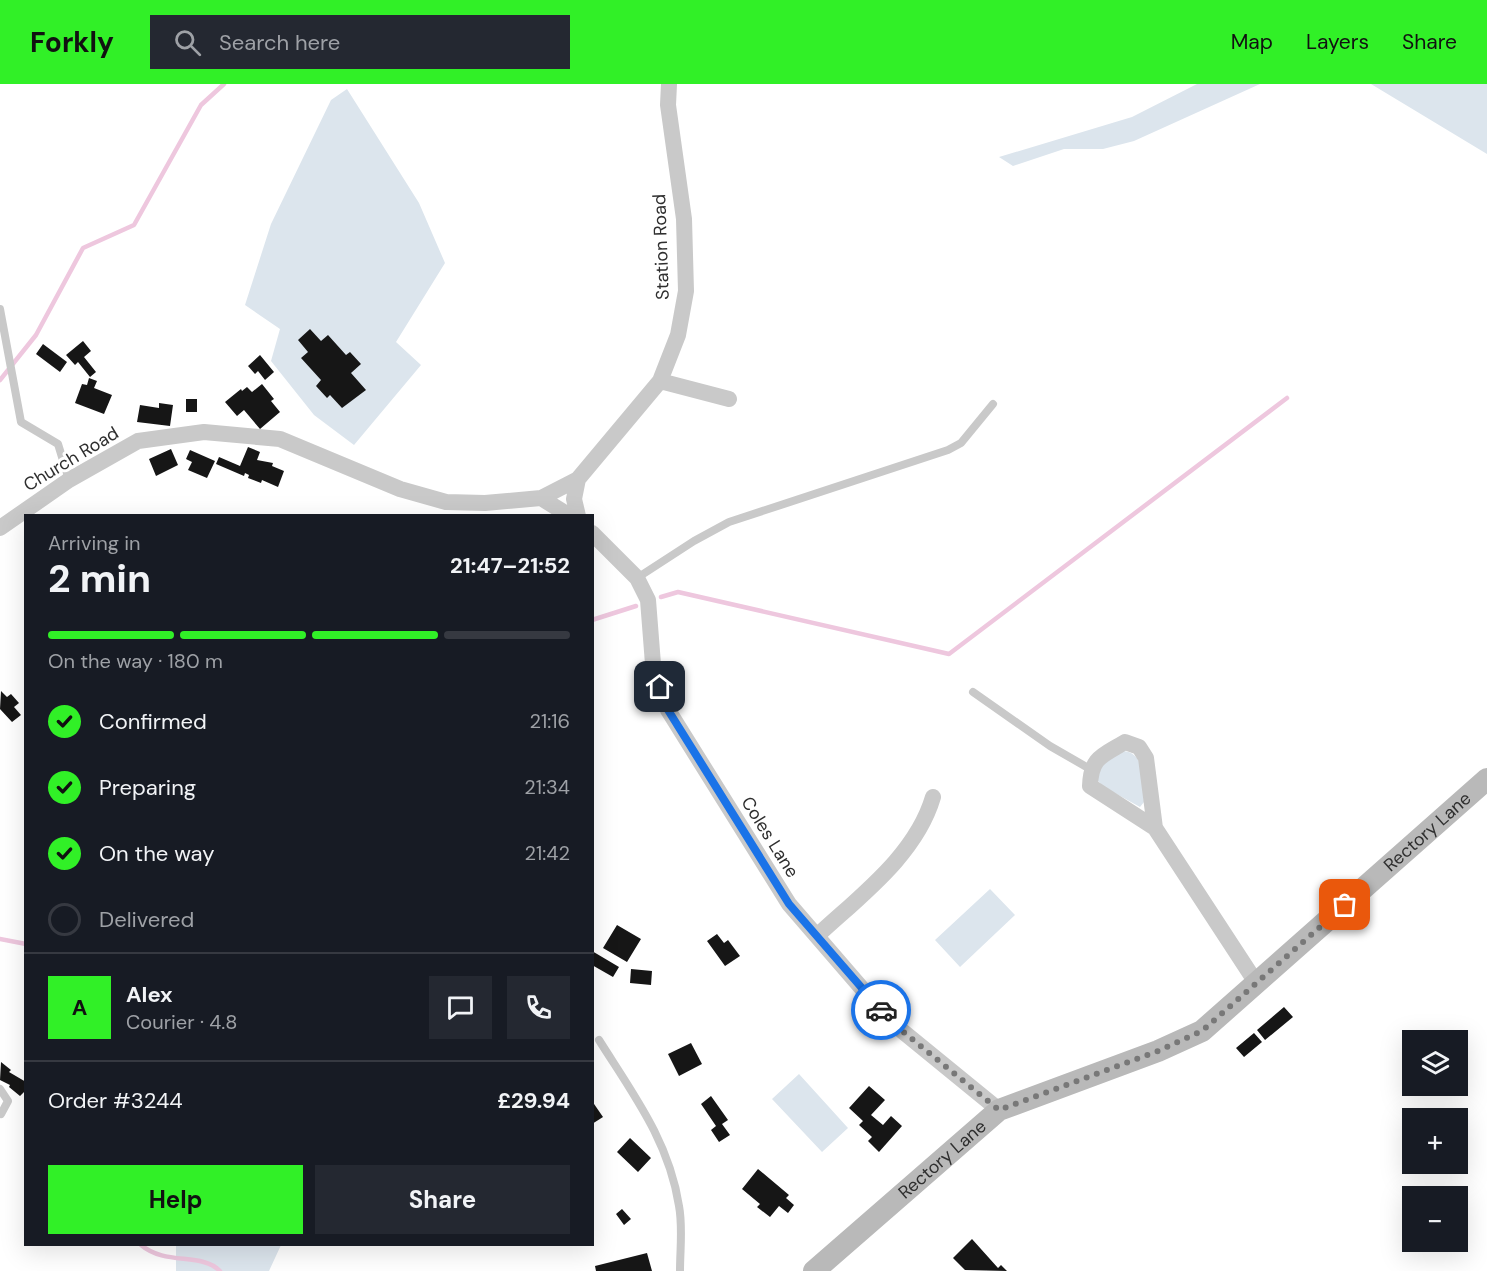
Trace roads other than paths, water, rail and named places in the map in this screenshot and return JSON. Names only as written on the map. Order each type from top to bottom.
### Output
[{"type":"street","name":"Station Road","points":[[541,498],[578,479],[660,381],[678,335],[686,291],[684,219],[668,105],[669,84]]},
{"type":"street","points":[[660,381],[729,399]]},
{"type":"street","name":"Church Road","points":[[0,528],[69,480],[138,441],[204,432],[280,439],[400,489],[446,502],[485,503],[541,498]]},
{"type":"street","points":[[578,479],[574,499],[578,514]]},
{"type":"street","points":[[541,498],[567,514]]},
{"type":"street","name":"Coles Lane","points":[[594,534],[638,578],[648,600],[653,664],[668,710],[789,904],[890,1021],[999,1110]]},
{"type":"street","points":[[1155,828],[1146,758],[1139,747],[1125,742],[1095,760],[1090,769],[1090,786],[1155,828],[1257,984]]},
{"type":"street","name":"Rectory Lane","points":[[814,1271],[999,1110],[1158,1051],[1202,1031],[1487,779]]},
{"type":"street","points":[[818,935],[873,885],[913,839],[933,797]]},
{"type":"lane","points":[[0,309],[21,422],[58,444],[69,480]]},
{"type":"lane","points":[[638,578],[694,541],[729,522],[961,444],[993,404]]},
{"type":"lane","points":[[972,692],[1050,746],[1090,769]]},
{"type":"lane","points":[[599,1040],[660,1137],[670,1167],[680,1214],[680,1271]]},
{"type":"lane","points":[[0,1089],[8,1101],[1,1114]]},
{"type":"waterway","points":[[0,380],[36,335],[83,248],[134,225],[201,105],[224,84]]},
{"type":"waterway","points":[[661,597],[678,592],[949,654],[1287,398]]},
{"type":"waterway","points":[[594,619],[636,606]]},
{"type":"waterway","points":[[0,939],[24,944]]},
{"type":"waterway","points":[[143,1246],[161,1255],[203,1262],[220,1271]]}]
